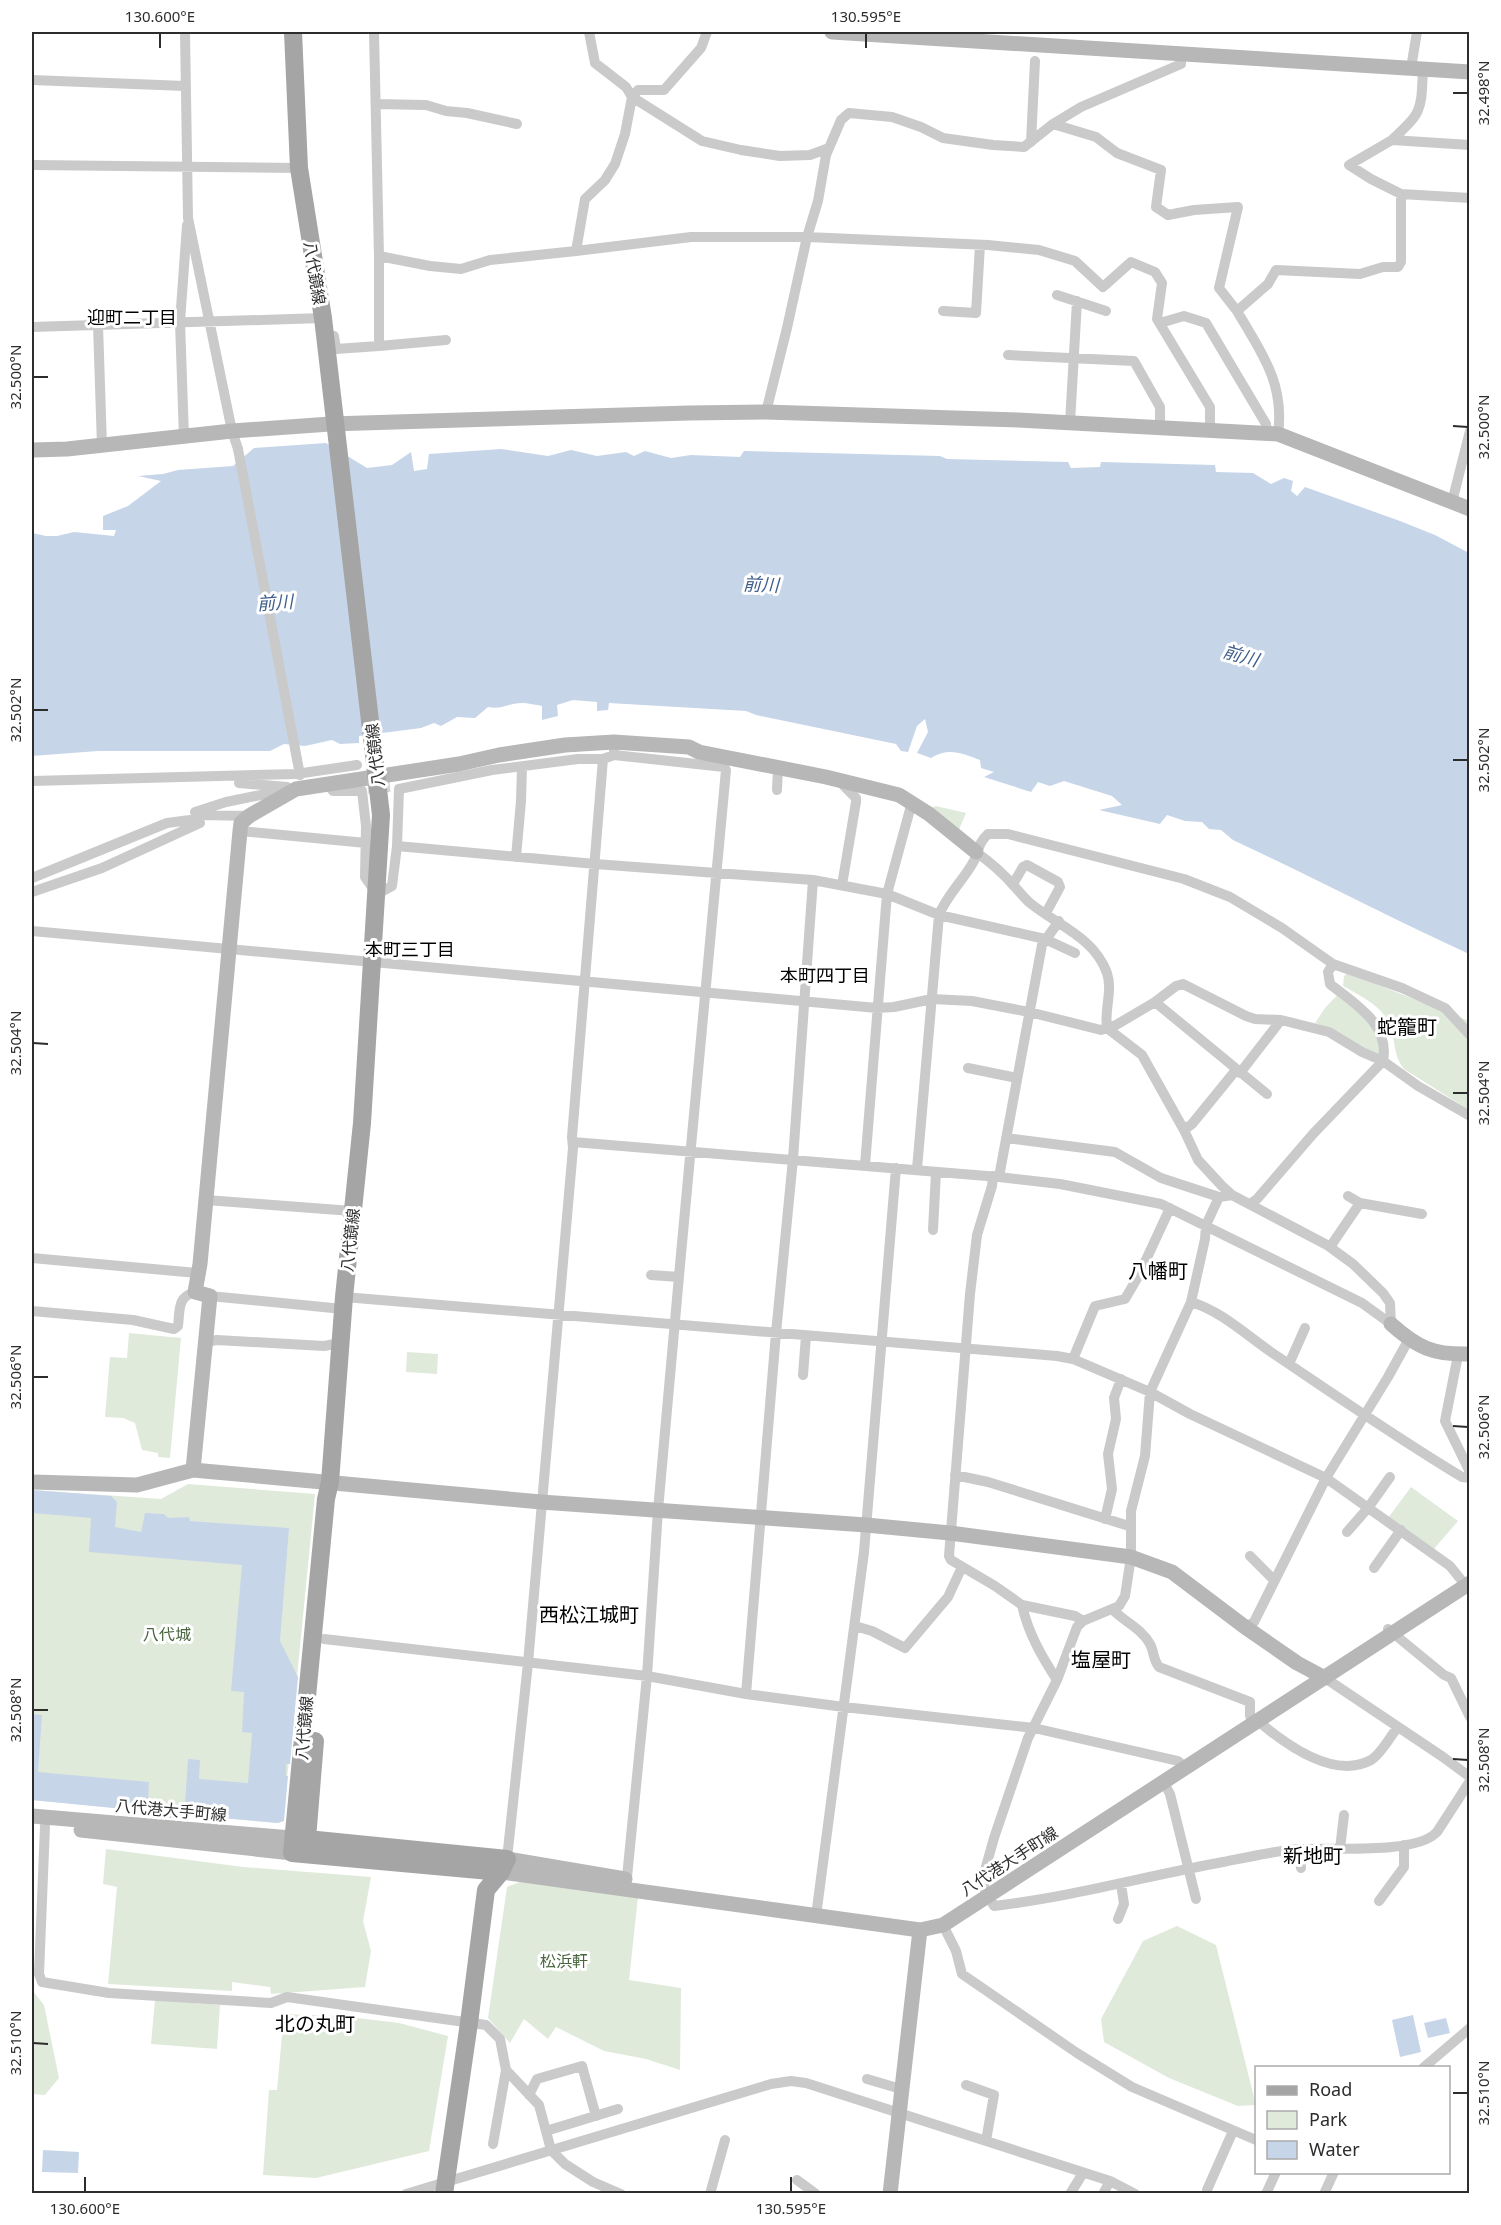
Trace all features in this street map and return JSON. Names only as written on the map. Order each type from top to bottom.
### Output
[{"type":"main road","name":"八代鏡線","points":[[293,32],[299,168],[321,310],[381,815],[362,1123],[343,1303],[330,1482],[326,1499],[300,1846]]},
{"type":"main road","name":"八代鏡線","points":[[300,1846],[324,1639],[333,1498],[330,1482]]},
{"type":"main road","points":[[300,1846],[504,1865],[474,2023],[450,2187]]},
{"type":"street","points":[[185,32],[188,218],[232,431],[238,449],[300,784]]},
{"type":"street","points":[[374,32],[379,256],[378,346]]},
{"type":"street","points":[[589,32],[595,63],[626,87],[632,97],[702,141],[780,156],[810,155],[829,148]]},
{"type":"street","points":[[576,251],[585,199],[605,180],[615,164],[625,134],[632,97],[638,90],[664,90],[701,48],[707,32]]},
{"type":"street","points":[[832,32],[1029,37],[1181,53],[1470,72]]},
{"type":"street","points":[[1417,32],[1417,68],[1422,105],[1414,119],[1392,140],[1349,165],[1401,194],[1470,198]]},
{"type":"street","points":[[766,412],[829,148],[841,120],[849,113],[892,117],[921,127],[942,138],[1024,147],[1053,124],[1081,107],[1181,64],[1181,53]]},
{"type":"street","points":[[1031,142],[1035,61]]},
{"type":"street","points":[[32,80],[185,86]]},
{"type":"street","points":[[376,104],[426,105],[517,124]]},
{"type":"street","points":[[1053,124],[1096,137],[1117,153],[1161,170],[1156,207],[1168,215],[1194,210],[1239,207],[1219,288],[1237,310],[1274,377],[1280,409],[1273,434]]},
{"type":"street","points":[[1392,140],[1470,145]]},
{"type":"street","points":[[32,165],[299,168]]},
{"type":"street","points":[[1237,310],[1268,284],[1276,270],[1360,274],[1383,267],[1398,267],[1401,262],[1401,194]]},
{"type":"street","points":[[184,437],[180,322],[188,218]]},
{"type":"street","points":[[379,256],[430,266],[461,269],[490,260],[691,237],[807,237],[1039,250],[1075,261],[1103,287],[1131,262],[1155,272],[1162,283],[1157,319],[1210,407],[1210,430]]},
{"type":"street","points":[[943,311],[976,313],[980,245]]},
{"type":"street","points":[[1057,295],[1106,311]]},
{"type":"street","points":[[1070,423],[1077,301]]},
{"type":"street","points":[[32,327],[210,321],[330,308],[336,349],[446,340]]},
{"type":"street","points":[[1160,323],[1184,316],[1206,323],[1273,434]]},
{"type":"street","points":[[98,325],[102,446]]},
{"type":"street","points":[[1008,355],[1134,361],[1160,407],[1160,428]]},
{"type":"street","points":[[32,447],[102,446],[232,431],[330,424],[336,430],[677,413],[766,412],[1070,423],[1273,434],[1470,509]]},
{"type":"street","points":[[1452,502],[1468,446],[1470,430]]},
{"type":"street","points":[[327,783],[333,791],[379,783],[578,759],[610,752],[689,747],[699,752],[899,795],[912,802],[976,852],[1013,884],[1029,903],[1059,921],[1090,946],[1106,971],[1110,985],[1105,1017],[1107,1028],[1142,1055],[1198,1160],[1232,1195],[1330,1247],[1353,1264],[1383,1293],[1390,1303],[1391,1324]]},
{"type":"street","points":[[540,749],[543,753],[578,759]]},
{"type":"street","points":[[239,783],[379,783],[459,764],[540,749],[610,752],[724,767],[726,770],[658,1510],[647,1676],[626,1884]]},
{"type":"street","points":[[504,1865],[528,1663],[595,864],[610,752]]},
{"type":"street","points":[[32,781],[296,774],[357,765]]},
{"type":"street","points":[[516,857],[522,766]]},
{"type":"street","points":[[777,790],[778,768]]},
{"type":"street","points":[[842,885],[856,802],[856,798],[844,786],[845,782]]},
{"type":"street","points":[[379,783],[397,846],[392,886],[377,894],[365,877],[365,805],[379,783]]},
{"type":"street","points":[[32,878],[226,801],[300,784]]},
{"type":"street","points":[[175,820],[190,820],[204,815],[243,824],[300,784]]},
{"type":"street","points":[[865,1165],[887,894],[912,802]]},
{"type":"street","points":[[32,892],[102,867],[161,842],[192,825],[206,821],[243,824],[366,843]]},
{"type":"street","points":[[193,1470],[205,1342],[202,1294],[197,1274],[200,1264],[243,824]]},
{"type":"street","points":[[917,1169],[939,915],[975,858],[978,846],[988,834],[1008,834],[1199,884],[1230,897],[1273,922],[1333,963],[1402,988],[1444,1008],[1470,1035]]},
{"type":"street","points":[[397,846],[595,864],[813,879],[887,894],[939,915],[1045,939],[1075,953]]},
{"type":"street","points":[[1013,884],[1023,867],[1027,865],[1058,882],[1060,887],[1046,913]]},
{"type":"street","points":[[746,1694],[793,1159],[813,879]]},
{"type":"street","points":[[1059,921],[1045,939],[1006,1138],[977,1235],[950,1533],[951,1560],[1022,1605],[1076,1616],[1083,1621]]},
{"type":"street","points":[[32,931],[373,960],[877,1008],[932,999],[972,1001],[1101,1030],[1116,1025],[1155,1002],[1176,986],[1183,984],[1246,1016],[1256,1019],[1281,1020],[1329,1032],[1362,1052],[1383,1060],[1418,1086],[1470,1116]]},
{"type":"street","points":[[1250,1204],[1383,1060],[1385,1050],[1378,1026],[1330,984],[1328,972],[1333,963]]},
{"type":"street","points":[[1155,1002],[1267,1094]]},
{"type":"street","points":[[1184,1130],[1192,1124],[1281,1020]]},
{"type":"street","points":[[968,1068],[1017,1078]]},
{"type":"street","points":[[1006,1138],[1115,1152],[1161,1178],[1219,1197],[1232,1195]]},
{"type":"street","points":[[573,1142],[996,1177],[1060,1184],[1161,1204],[1362,1303],[1422,1348],[1438,1353],[1464,1355],[1445,1421],[1470,1472]]},
{"type":"street","points":[[816,1912],[855,1626],[866,1525],[896,1168]]},
{"type":"street","points":[[933,1230],[936,1172]]},
{"type":"street","points":[[1348,1196],[1360,1203],[1422,1214]]},
{"type":"street","points":[[32,1482],[136,1485],[193,1470],[541,1502],[866,1525],[950,1533],[1131,1557],[1172,1572],[1245,1627],[1443,1757],[1470,1779],[1431,1838],[1404,1845],[1299,1849],[1188,1868],[1046,1900],[994,1906],[986,1893],[985,1870],[1028,1738],[1057,1680],[1077,1627],[1083,1621],[1113,1610],[1119,1606],[1125,1596],[1131,1557],[1131,1511],[1145,1456],[1150,1392],[1191,1302],[1206,1225],[1219,1197]]},
{"type":"street","points":[[206,1200],[352,1211]]},
{"type":"street","points":[[1330,1247],[1360,1203]]},
{"type":"street","points":[[1073,1359],[1095,1306],[1125,1299],[1139,1275],[1170,1208]]},
{"type":"street","points":[[32,1258],[197,1274]]},
{"type":"street","points":[[651,1275],[679,1277]]},
{"type":"street","points":[[32,1311],[133,1320],[171,1329],[178,1326],[181,1299],[187,1294],[202,1294],[557,1314],[1073,1359],[1150,1392],[1190,1414],[1326,1478],[1401,1530],[1467,1581]]},
{"type":"street","points":[[1191,1302],[1215,1312],[1365,1415],[1462,1477],[1470,1478]]},
{"type":"street","points":[[1289,1364],[1305,1328]]},
{"type":"street","points":[[803,1375],[806,1336]]},
{"type":"street","points":[[1245,1627],[1254,1622],[1326,1478],[1388,1377],[1408,1339]]},
{"type":"street","points":[[205,1342],[217,1340],[324,1346],[340,1343]]},
{"type":"street","points":[[1105,1519],[1112,1489],[1108,1454],[1116,1419],[1114,1398],[1121,1379]]},
{"type":"street","points":[[955,1475],[988,1482],[1130,1526]]},
{"type":"street","points":[[1347,1532],[1390,1477]]},
{"type":"street","points":[[1374,1568],[1401,1530]]},
{"type":"street","points":[[1250,1556],[1274,1580]]},
{"type":"street","points":[[855,1626],[872,1631],[905,1648],[948,1597],[962,1567]]},
{"type":"street","name":"八代港大手町線","points":[[504,1865],[920,1930],[943,1925],[986,1893],[1181,1764],[1467,1581]]},
{"type":"street","points":[[1022,1605],[1024,1618],[1041,1656],[1057,1680]]},
{"type":"street","points":[[1113,1610],[1143,1634],[1150,1643],[1155,1663],[1159,1667],[1250,1702],[1254,1718],[1295,1748],[1331,1765],[1339,1766],[1372,1759],[1397,1728]]},
{"type":"street","points":[[1391,1630],[1444,1675],[1451,1678],[1470,1717]]},
{"type":"street","points":[[324,1639],[647,1676],[746,1694],[1034,1728],[1181,1764]]},
{"type":"street","name":"八代港大手町線","points":[[816,1912],[918,1921],[938,1917],[986,1893],[1163,1781],[1181,1764]]},
{"type":"street","points":[[1163,1781],[1170,1794],[1196,1899]]},
{"type":"street","points":[[1340,1849],[1344,1815]]},
{"type":"street","name":"八代港大手町線","points":[[32,1816],[300,1846]]},
{"type":"street","points":[[38,1826],[39,1974],[42,1982],[109,1993],[271,2003],[287,1997],[486,2025],[500,2039],[506,2070],[493,2144]]},
{"type":"street","name":"八代港大手町線","points":[[38,1826],[300,1846]]},
{"type":"street","points":[[1379,1901],[1404,1867],[1404,1845]]},
{"type":"street","points":[[1299,1849],[1301,1869]]},
{"type":"street","points":[[1118,1919],[1124,1904],[1121,1884]]},
{"type":"street","points":[[943,1925],[956,1951],[962,1974],[1077,2053],[1132,2087],[1255,2139]]},
{"type":"street","points":[[890,2193],[920,1930]]},
{"type":"street","points":[[1424,2066],[1470,2028]]},
{"type":"street","points":[[529,2095],[537,2079],[582,2066],[596,2116]]},
{"type":"street","points":[[506,2070],[539,2105],[551,2150],[565,2164],[584,2176],[621,2193]]},
{"type":"street","points":[[867,2079],[901,2089]]},
{"type":"street","points":[[406,2193],[450,2187],[551,2150],[791,2080],[899,2112],[1110,2181],[1135,2193]]},
{"type":"street","points":[[966,2085],[999,2097],[986,2141]]},
{"type":"street","points":[[546,2131],[618,2109]]},
{"type":"street","points":[[1207,2190],[1233,2131]]},
{"type":"street","points":[[710,2193],[724,2140]]},
{"type":"street","points":[[1070,2193],[1083,2173]]},
{"type":"street","points":[[1266,2193],[1275,2174]]},
{"type":"street","points":[[1324,2193],[1333,2174]]},
{"type":"street","points":[[797,2180],[816,2193]]},
{"type":"street","points":[[1103,2193],[1110,2181]]},
{"type":"green space","points":[[936,806],[966,813],[958,832],[928,809]]},
{"type":"green space","points":[[1348,973],[1469,1021],[1469,1110],[1404,1069],[1396,1054],[1388,1021],[1383,1014],[1365,998],[1343,986],[1344,976]]},
{"type":"green space","points":[[1340,992],[1373,1020],[1383,1061],[1332,1029],[1315,1023]]},
{"type":"green space","points":[[129,1333],[181,1338],[170,1458],[158,1457],[158,1453],[142,1450],[135,1423],[123,1418],[105,1417],[110,1357],[127,1358]]},
{"type":"green space","points":[[407,1352],[438,1354],[437,1374],[406,1372]]},
{"type":"green space","name":"八代城","points":[[188,1484],[315,1494],[283,1820],[278,1823],[32,1800],[32,1490],[161,1499]]},
{"type":"green space","points":[[1411,1487],[1458,1521],[1434,1549],[1388,1518]]},
{"type":"green space","points":[[106,1849],[243,1867],[371,1877],[363,1921],[371,1951],[365,1987],[271,1994],[270,1987],[232,1982],[232,1991],[108,1984],[117,1887],[103,1884]]},
{"type":"green space","name":"松浜軒","points":[[520,1882],[638,1897],[629,1980],[681,1988],[680,2070],[646,2059],[604,2051],[556,2027],[548,2039],[524,2019],[510,2043],[488,2018],[507,1887]]},
{"type":"green space","points":[[1177,1926],[1216,1945],[1255,2105],[1238,2106],[1169,2078],[1104,2042],[1101,2019],[1143,1941]]},
{"type":"green space","points":[[32,1990],[44,2005],[59,2078],[45,2095],[32,2094]]},
{"type":"green space","points":[[155,2000],[220,2005],[217,2049],[151,2044]]},
{"type":"green space","points":[[284,2014],[341,2016],[399,2023],[448,2036],[429,2151],[316,2178],[263,2175],[269,2090],[277,2090]]},
{"type":"water","name":"前川","points":[[326,443],[367,468],[392,465],[411,452],[414,471],[427,469],[429,454],[501,449],[548,456],[571,450],[597,456],[626,452],[634,456],[645,451],[671,458],[691,455],[740,457],[744,451],[940,456],[947,459],[1068,462],[1071,468],[1100,467],[1101,462],[1215,465],[1216,472],[1253,473],[1271,484],[1284,478],[1293,481],[1291,491],[1297,496],[1305,487],[1435,535],[1469,553],[1469,954],[1233,840],[1221,830],[1209,829],[1202,822],[1185,821],[1167,815],[1160,824],[1099,810],[1122,805],[1112,796],[1064,781],[1050,786],[1038,782],[1031,792],[984,777],[994,772],[981,768],[980,760],[961,753],[943,753],[931,758],[917,753],[928,732],[925,719],[917,726],[908,752],[901,751],[896,744],[746,711],[609,703],[608,710],[597,711],[597,702],[573,700],[557,705],[558,716],[542,720],[542,706],[517,703],[497,708],[488,707],[475,718],[457,717],[441,726],[434,723],[421,728],[359,736],[359,743],[340,744],[332,740],[305,746],[284,744],[270,751],[98,751],[32,756],[32,533],[57,536],[74,532],[114,536],[116,530],[103,530],[103,516],[128,506],[161,481],[138,476],[233,466],[254,448]]},
{"type":"water","points":[[32,1490],[111,1496],[117,1502],[115,1527],[141,1532],[145,1513],[164,1514],[168,1518],[189,1517],[190,1521],[289,1528],[280,1641],[298,1677],[290,1764],[286,1764],[286,1776],[288,1776],[284,1821],[278,1823],[198,1816],[168,1818],[164,1813],[32,1800],[32,1714],[42,1715],[38,1772],[149,1782],[148,1803],[185,1805],[188,1759],[200,1760],[199,1779],[248,1783],[252,1733],[242,1732],[244,1692],[231,1691],[242,1565],[89,1552],[91,1518],[32,1513]]},
{"type":"water","points":[[1413,2015],[1421,2052],[1400,2057],[1392,2020]]},
{"type":"water","points":[[1446,2018],[1450,2033],[1428,2038],[1424,2023]]},
{"type":"water","points":[[43,2150],[79,2152],[78,2173],[42,2172]]},
{"type":"tunnel","points":[[368,789],[390,787]]},
{"type":"district","name":"迎町二丁目","points":[[132,317]]},
{"type":"district","name":"本町三丁目","points":[[410,949]]},
{"type":"district","name":"本町四丁目","points":[[825,975]]},
{"type":"district","name":"蛇籠町","points":[[1407,1026]]},
{"type":"district","name":"八幡町","points":[[1158,1270]]},
{"type":"district","name":"西松江城町","points":[[589,1614]]},
{"type":"district","name":"塩屋町","points":[[1101,1659]]},
{"type":"district","name":"新地町","points":[[1313,1855]]},
{"type":"district","name":"北の丸町","points":[[315,2023]]}]
